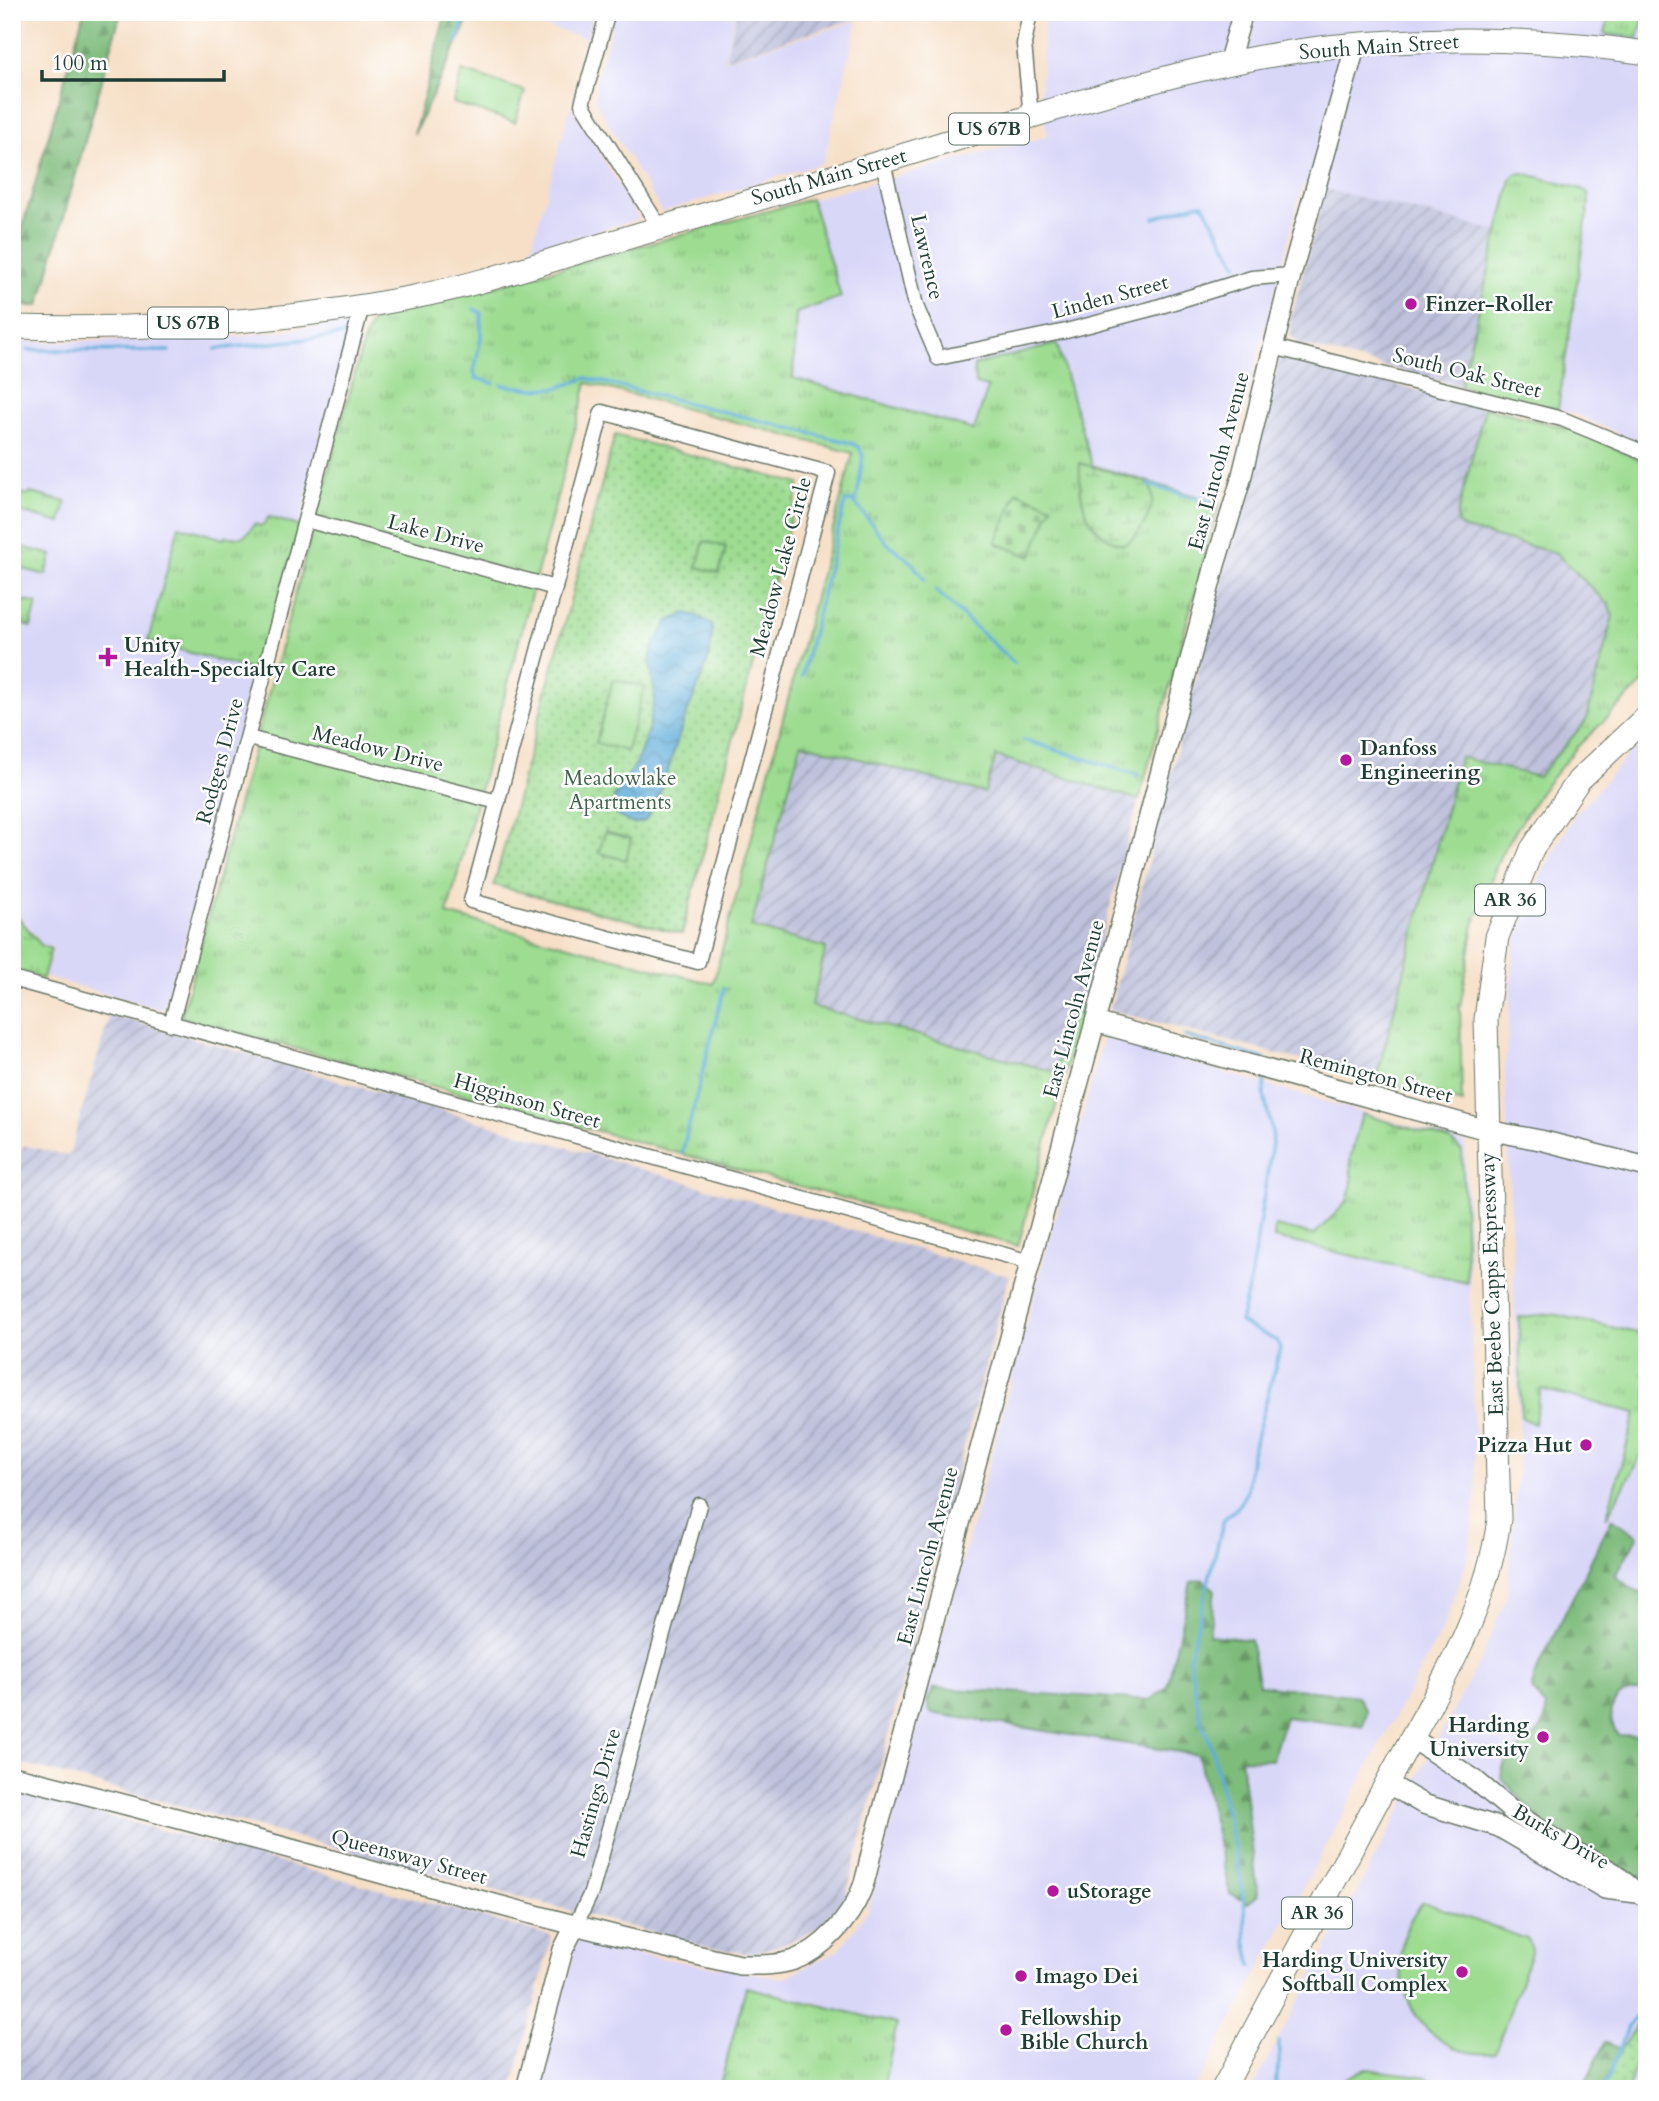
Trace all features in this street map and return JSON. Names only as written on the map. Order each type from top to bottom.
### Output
[{"type":"main road","name":"South Main Street","points":[[12,327],[70,329],[282,317],[415,297],[660,228],[1031,117],[1182,74],[1228,64],[1356,44],[1469,40],[1550,42],[1647,53]]},
{"type":"main road","name":"East Beebe Capps Expressway","points":[[1223,2089],[1387,1783],[1439,1692],[1471,1622],[1495,1551],[1499,1519],[1486,1019],[1497,937],[1510,898],[1532,849],[1579,780],[1647,716]]},
{"type":"street","points":[[608,12],[582,104],[660,228]]},
{"type":"street","points":[[1030,12],[1024,44],[1031,117]]},
{"type":"street","points":[[1228,64],[1243,12]]},
{"type":"street","name":"East Lincoln Avenue","points":[[795,1959],[822,1944],[848,1917],[862,1891],[1186,672],[1240,482],[1291,275],[1356,44]]},
{"type":"street","name":"Lawrence","points":[[883,162],[916,306],[939,358]]},
{"type":"street","name":"Linden Street","points":[[939,358],[1066,331],[1252,278],[1291,275]]},
{"type":"street","name":"Rodgers Drive","points":[[171,1024],[362,306]]},
{"type":"street","name":"South Oak Street","points":[[1273,346],[1562,419],[1647,454]]},
{"type":"street","name":"Meadow Lake Circle","points":[[602,412],[828,472],[698,962],[471,901],[498,802],[602,412]]},
{"type":"street","name":"Lake Drive","points":[[306,520],[555,588]]},
{"type":"street","name":"Meadow Drive","points":[[248,738],[498,802]]},
{"type":"street","name":"Higginson Street","points":[[12,979],[1030,1262]]},
{"type":"street","name":"Remington Street","points":[[1095,1022],[1487,1130],[1540,1140],[1647,1167]]},
{"type":"street","name":"Hastings Drive","points":[[526,2089],[563,1950],[591,1893],[699,1505]]},
{"type":"street","name":"Burks Drive","points":[[1412,1738],[1475,1780],[1512,1811],[1613,1872],[1642,1895]]},
{"type":"street","name":"Queensway Street","points":[[12,1776],[740,1965],[766,1965],[795,1959]]},
{"type":"street","name":"Burks Drive","points":[[1387,1783],[1423,1804],[1499,1827],[1605,1889],[1642,1895]]},
{"type":"shaded area","points":[[492,12],[594,12],[587,38]]},
{"type":"shaded area","points":[[616,12],[736,12],[724,60],[858,21],[823,163],[662,212],[595,101],[596,81]]},
{"type":"shaded area","points":[[737,12],[860,12],[859,18],[725,59]]},
{"type":"shaded area","points":[[1647,12],[1647,447],[1583,417],[1558,409],[1588,194],[1582,189],[1511,180],[1498,231],[1303,184],[1219,503],[1092,465],[1056,345],[988,386],[975,430],[793,378],[796,313],[841,297],[811,199],[1048,136],[1040,96],[1045,14]]},
{"type":"shaded area","points":[[571,105],[639,219],[531,250]]},
{"type":"shaded area","points":[[1325,189],[1498,231],[1460,386],[1301,345],[1291,336],[1290,323]]},
{"type":"shaded area","name":"Unity Health-Specialty Care","points":[[343,324],[350,332],[299,526],[254,524],[248,534],[239,539],[226,536],[225,539],[180,526],[259,672],[204,876],[164,1010],[45,977],[53,948],[42,944],[12,907],[12,342],[202,340]]},
{"type":"shaded area","points":[[1280,356],[1485,407],[1457,515],[1461,527],[1556,553],[1608,604],[1613,615],[1586,721],[1538,777],[1460,757],[1376,1080],[1110,1010]]},
{"type":"shaded area","points":[[1647,738],[1647,2089],[1252,2089],[1482,1657],[1507,1597],[1520,1446],[1505,1070],[1514,949],[1539,879],[1573,818],[1627,756]]},
{"type":"shaded area","points":[[801,743],[985,792],[995,756],[1139,800],[1083,1006],[1074,1004],[1055,1073],[810,1006],[751,927]]},
{"type":"shaded area","points":[[110,1014],[1009,1276],[846,1896],[821,1927],[787,1943],[751,1954],[710,1948],[12,1761],[12,1186],[23,1145],[69,1156]]},
{"type":"shaded area","points":[[1104,1038],[1465,1142],[1476,1491],[1469,1554],[1445,1624],[1195,2089],[538,2089],[577,1941],[628,1953],[784,1978],[838,1951],[868,1911]]},
{"type":"shaded area","points":[[12,1790],[552,1936],[512,2089],[12,2089]]},
{"type":"green space","points":[[84,12],[121,12],[39,306],[12,306],[12,264]]},
{"type":"green space","points":[[446,12],[472,12],[414,134]]},
{"type":"green space","points":[[1610,12],[1645,12],[1638,38],[1605,34]]},
{"type":"green space","points":[[462,71],[525,91],[515,122],[453,103]]},
{"type":"green space","points":[[1523,173],[1588,193],[1589,202],[1558,409],[1460,386],[1511,180],[1515,174]]},
{"type":"green space","points":[[811,199],[841,297],[796,313],[793,378],[974,430],[988,387],[975,384],[974,365],[1057,344],[1092,465],[1219,503],[1139,800],[996,756],[985,793],[801,743],[751,927],[826,948],[811,1006],[1055,1072],[1074,1004],[1083,1006],[1018,1246],[181,1017],[363,343],[371,323],[386,316]],"holes":[[[587,383],[853,453],[713,984],[447,914]]]},
{"type":"green space","points":[[1485,407],[1578,431],[1647,463],[1647,679],[1577,747],[1541,791],[1501,854],[1474,925],[1460,1007],[1462,1103],[1376,1080],[1460,757],[1538,777],[1586,721],[1613,615],[1608,604],[1556,553],[1465,529],[1458,524],[1457,515]]},
{"type":"green space","name":"Meadowlake Apartments","points":[[615,435],[800,484],[682,934],[494,885]]},
{"type":"green space","points":[[1080,463],[1148,483],[1151,509],[1137,534],[1124,545],[1100,533],[1092,524],[1083,502]]},
{"type":"green space","points":[[16,492],[66,502],[61,523],[12,510]]},
{"type":"green space","points":[[1017,492],[1052,506],[1031,557],[996,543]]},
{"type":"green space","points":[[269,517],[299,526],[259,672],[148,641],[179,526],[224,539],[226,536],[243,536],[254,524],[262,526]]},
{"type":"green space","points":[[704,541],[726,547],[719,573],[697,567]]},
{"type":"green space","points":[[16,545],[52,555],[46,575],[12,566]]},
{"type":"green space","points":[[12,597],[37,604],[31,627],[12,622]]},
{"type":"green space","points":[[613,679],[644,687],[627,751],[596,743]]},
{"type":"green space","points":[[605,832],[631,839],[626,860],[599,853]]},
{"type":"green space","points":[[12,910],[41,945],[51,949],[43,979],[12,970]]},
{"type":"green space","points":[[1362,1114],[1450,1140],[1462,1151],[1467,1282],[1274,1238],[1275,1226],[1314,1235],[1347,1202],[1352,1183],[1350,1159]]},
{"type":"green space","points":[[1552,1314],[1647,1335],[1647,1445],[1606,1518],[1636,1413],[1541,1389],[1534,1424],[1521,1417],[1519,1317]]},
{"type":"green space","points":[[1612,1518],[1638,1536],[1615,1576],[1647,1598],[1647,1691],[1623,1694],[1615,1702],[1611,1713],[1618,1735],[1647,1736],[1647,1880],[1615,1866],[1549,1829],[1501,1778],[1509,1757],[1540,1730],[1545,1720],[1546,1707],[1532,1690],[1533,1678]]},
{"type":"green space","points":[[1202,1579],[1215,1590],[1209,1635],[1250,1640],[1259,1685],[1358,1696],[1366,1711],[1363,1727],[1285,1717],[1272,1760],[1241,1759],[1258,1895],[1248,1903],[1230,1894],[1198,1755],[931,1713],[927,1701],[934,1688],[1150,1700],[1167,1687],[1191,1582]]},
{"type":"green space","name":"Harding University Softball Complex","points":[[1423,1902],[1527,1939],[1532,1949],[1495,2053],[1467,2052],[1443,2041],[1423,2025],[1409,2003],[1402,1978],[1401,1952],[1408,1926]]},
{"type":"green space","points":[[746,1987],[897,2024],[883,2089],[719,2089]]},
{"type":"green space","points":[[1647,2006],[1647,2053],[1639,2052],[1628,2089],[1603,2089],[1621,2049]]},
{"type":"green space","points":[[1605,2042],[1621,2049],[1602,2089],[1583,2089]]},
{"type":"green space","points":[[1366,2069],[1427,2077],[1449,2089],[1324,2089]]},
{"type":"water","points":[[687,613],[712,625],[710,651],[658,798],[645,821],[633,824],[617,816],[612,807],[615,794],[637,762],[649,727],[655,696],[650,664],[652,649],[668,621]]},
{"type":"waterway","points":[[457,42],[466,12]]},
{"type":"waterway","points":[[1154,218],[1203,204],[1237,264]]},
{"type":"waterway","points":[[474,309],[481,313],[481,338],[474,372],[476,378],[494,383]]},
{"type":"waterway","points":[[216,349],[346,335]]},
{"type":"waterway","points":[[28,350],[169,351]]},
{"type":"waterway","points":[[502,385],[534,389],[558,388],[586,378],[851,443],[859,447],[863,456],[856,504]]},
{"type":"waterway","points":[[1149,485],[1215,503]]},
{"type":"waterway","points":[[802,676],[845,502],[856,504],[886,542],[912,563],[925,580]]},
{"type":"waterway","points":[[935,590],[1014,663]]},
{"type":"waterway","points":[[1024,740],[1138,775]]},
{"type":"waterway","points":[[682,1153],[724,988]]},
{"type":"waterway","points":[[1185,1036],[1265,1059]]},
{"type":"waterway","points":[[1252,1966],[1246,1941],[1245,1910],[1238,1864],[1212,1748],[1201,1720],[1189,1659],[1224,1519],[1237,1508],[1247,1491],[1251,1457],[1280,1349],[1277,1341],[1240,1322],[1251,1277],[1273,1137],[1264,1095],[1265,1079]]},
{"type":"waterway","points":[[1603,2089],[1628,2026],[1647,2001]]},
{"type":"waterway","points":[[1274,2089],[1280,2059],[1278,2042]]},
{"type":"place","name":"Finzer-Roller","points":[[1411,304]]},
{"type":"place","name":"Unity Health-Specialty Care","points":[[108,657]]},
{"type":"place","name":"Danfoss Engineering","points":[[1346,760]]},
{"type":"place","name":"Pizza Hut","points":[[1586,1445]]},
{"type":"place","name":"Harding University","points":[[1543,1737]]},
{"type":"place","name":"uStorage","points":[[1053,1891]]},
{"type":"place","name":"Harding University Softball Complex","points":[[1462,1972]]},
{"type":"place","name":"Imago Dei","points":[[1021,1976]]},
{"type":"place","name":"Fellowship Bible Church","points":[[1006,2030]]}]
